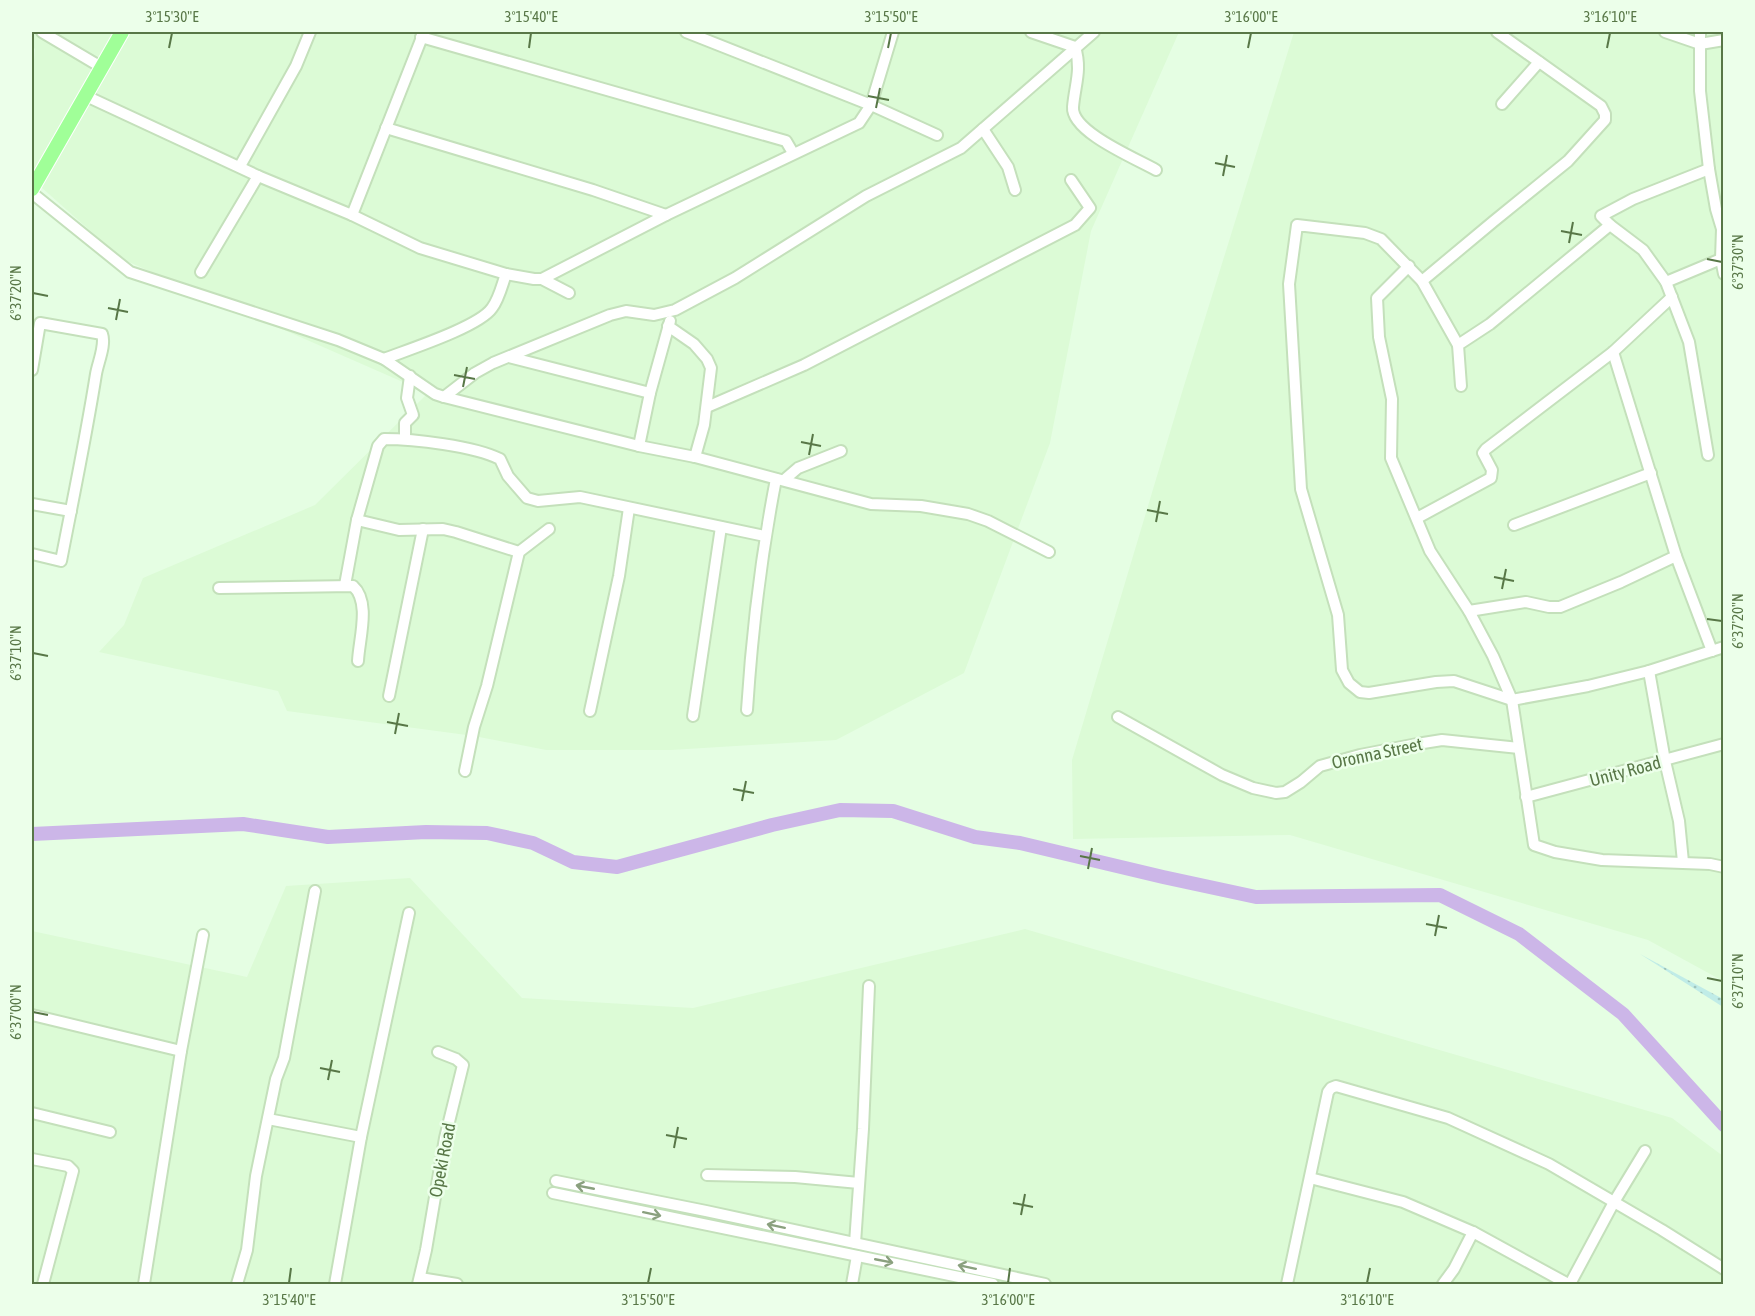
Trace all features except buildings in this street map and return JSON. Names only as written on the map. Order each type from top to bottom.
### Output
[{"type":"main road","points":[[32,191],[122,32]]},
{"type":"street","points":[[42,32],[56,35],[101,67]]},
{"type":"street","points":[[240,166],[296,66],[310,32]]},
{"type":"street","points":[[686,32],[871,105],[937,135]]},
{"type":"street","points":[[542,279],[666,215],[860,123],[871,105],[893,32]]},
{"type":"street","points":[[1031,32],[1075,47]]},
{"type":"street","points":[[444,397],[475,373],[617,312],[654,315],[675,309],[735,279],[866,195],[961,148],[1094,32]]},
{"type":"street","points":[[1422,281],[1568,161],[1605,120],[1601,106],[1497,32]]},
{"type":"street","points":[[1665,32],[1700,44],[1724,40]]},
{"type":"street","points":[[1700,32],[1700,91],[1716,210],[1723,229],[1721,259],[1724,274]]},
{"type":"street","points":[[352,215],[423,34],[786,141],[793,153]]},
{"type":"street","points":[[1075,47],[1080,62],[1072,111],[1076,120],[1088,132],[1111,147],[1156,170]]},
{"type":"street","points":[[1502,104],[1539,62]]},
{"type":"street","points":[[86,96],[258,176],[352,215],[420,248],[506,274],[542,279],[569,293]]},
{"type":"street","points":[[386,128],[593,190],[666,215]]},
{"type":"street","points":[[983,129],[1008,167],[1015,190]]},
{"type":"street","points":[[1708,455],[1689,342],[1666,282],[1642,250],[1602,218],[1602,214],[1633,199],[1710,169]]},
{"type":"street","points":[[201,272],[258,176]]},
{"type":"street","points":[[707,407],[804,365],[1075,225],[1090,208],[1071,180]]},
{"type":"street","points":[[32,191],[130,272],[338,340],[384,359],[435,394],[639,446],[695,457],[871,504],[921,506],[968,514],[988,521],[1049,552]]},
{"type":"street","points":[[1461,386],[1458,345],[1422,281],[1409,266],[1381,239],[1365,233],[1297,225],[1289,284],[1301,489],[1338,615],[1342,670],[1349,683],[1360,692],[1369,693],[1454,681],[1512,700],[1588,686],[1649,671],[1724,647]]},
{"type":"street","points":[[1458,345],[1490,324],[1610,225]]},
{"type":"street","points":[[1666,282],[1721,259]]},
{"type":"street","points":[[1409,266],[1377,298],[1379,336],[1392,399],[1391,458],[1430,551],[1469,611],[1493,656],[1512,700],[1534,845],[1555,852],[1602,860],[1683,862],[1724,867]]},
{"type":"street","points":[[384,359],[438,339],[480,319],[492,310],[506,274]]},
{"type":"street","points":[[1417,518],[1491,478],[1492,470],[1483,453],[1486,449],[1613,351],[1672,297]]},
{"type":"street","points":[[639,446],[650,393],[668,326],[675,309]]},
{"type":"street","points":[[32,370],[40,323],[102,333],[104,339],[97,368],[82,464],[61,561],[32,554]]},
{"type":"street","points":[[668,326],[694,344],[707,359],[711,369],[707,407],[695,457]]},
{"type":"street","points":[[1613,351],[1676,556],[1712,651]]},
{"type":"street","points":[[508,357],[650,393]]},
{"type":"street","points":[[405,439],[405,423],[412,415],[407,398],[410,376]]},
{"type":"street","points":[[345,585],[357,520],[380,442],[384,439],[405,439],[486,452],[500,459],[508,476],[527,498],[538,501],[580,497],[765,536]]},
{"type":"street","points":[[747,710],[753,623],[765,536],[780,480],[798,468],[841,451]]},
{"type":"street","points":[[1514,525],[1651,473]]},
{"type":"street","points":[[32,504],[71,511]]},
{"type":"street","points":[[590,711],[619,576],[629,508]]},
{"type":"street","points":[[357,520],[399,530],[423,529],[456,532],[519,552]]},
{"type":"street","points":[[693,716],[721,527]]},
{"type":"street","points":[[465,771],[519,552],[549,528]]},
{"type":"street","points":[[389,696],[423,529]]},
{"type":"street","points":[[1469,611],[1526,602],[1560,607],[1676,556]]},
{"type":"street","points":[[219,588],[353,586],[362,599],[363,618],[358,661]]},
{"type":"street","points":[[1649,671],[1665,761],[1679,821],[1683,862]]},
{"type":"street","name":"Oronna Street","points":[[1118,717],[1222,775],[1253,788],[1276,793],[1285,792],[1301,782],[1320,765],[1406,746],[1442,740],[1519,748]]},
{"type":"street","name":"Unity Road","points":[[1526,797],[1724,744]]},
{"type":"street","points":[[237,1284],[247,1250],[253,1190],[276,1079],[284,1058],[315,891]]},
{"type":"street","points":[[334,1284],[361,1137],[409,913]]},
{"type":"street","points":[[144,1284],[181,1051],[203,935]]},
{"type":"street","points":[[855,1243],[869,986]]},
{"type":"street","points":[[32,1015],[181,1051]]},
{"type":"street","name":"Opeki Road","points":[[419,1281],[445,1138],[463,1065],[456,1059],[438,1052]]},
{"type":"street","points":[[1287,1284],[1328,1092],[1336,1086],[1448,1118],[1549,1164],[1724,1269]]},
{"type":"street","points":[[32,1113],[110,1132]]},
{"type":"street","points":[[267,1119],[361,1137]]},
{"type":"street","points":[[1310,1178],[1403,1202],[1473,1232],[1569,1284],[1645,1151]]},
{"type":"street","points":[[32,1159],[68,1166],[73,1171],[43,1284]]},
{"type":"street","points":[[707,1175],[795,1177],[859,1183]]},
{"type":"street","points":[[556,1181],[1045,1284]]},
{"type":"street","points":[[553,1193],[990,1284],[989,1272]]},
{"type":"street","points":[[1443,1284],[1454,1269],[1473,1232]]},
{"type":"street","points":[[852,1284],[857,1256]]},
{"type":"street","points":[[419,1281],[457,1284]]},
{"type":"shaded area","points":[[32,32],[1179,32],[1091,231],[1050,443],[964,673],[836,740],[671,750],[546,750],[474,736],[287,711],[278,691],[99,652],[124,625],[143,578],[315,505],[428,393],[122,259],[32,179],[32,85],[35,49],[32,46]]},
{"type":"shaded area","points":[[1294,32],[1723,32],[1723,981],[1648,940],[1290,835],[1073,839],[1072,760],[1183,389]]},
{"type":"shaded area","points":[[410,878],[522,998],[693,1008],[1025,929],[1672,1118],[1723,1156],[1723,1284],[32,1284],[32,931],[247,977],[286,886]]},
{"type":"shaded area","points":[[1640,954],[1723,999],[1723,1007]]},
{"type":"waterway","points":[[32,834],[243,824],[328,837],[426,832],[487,833],[533,843],[573,862],[617,867],[772,825],[840,810],[893,811],[975,837],[1020,843],[1256,897],[1440,895],[1519,934],[1623,1014],[1724,1125]]}]
